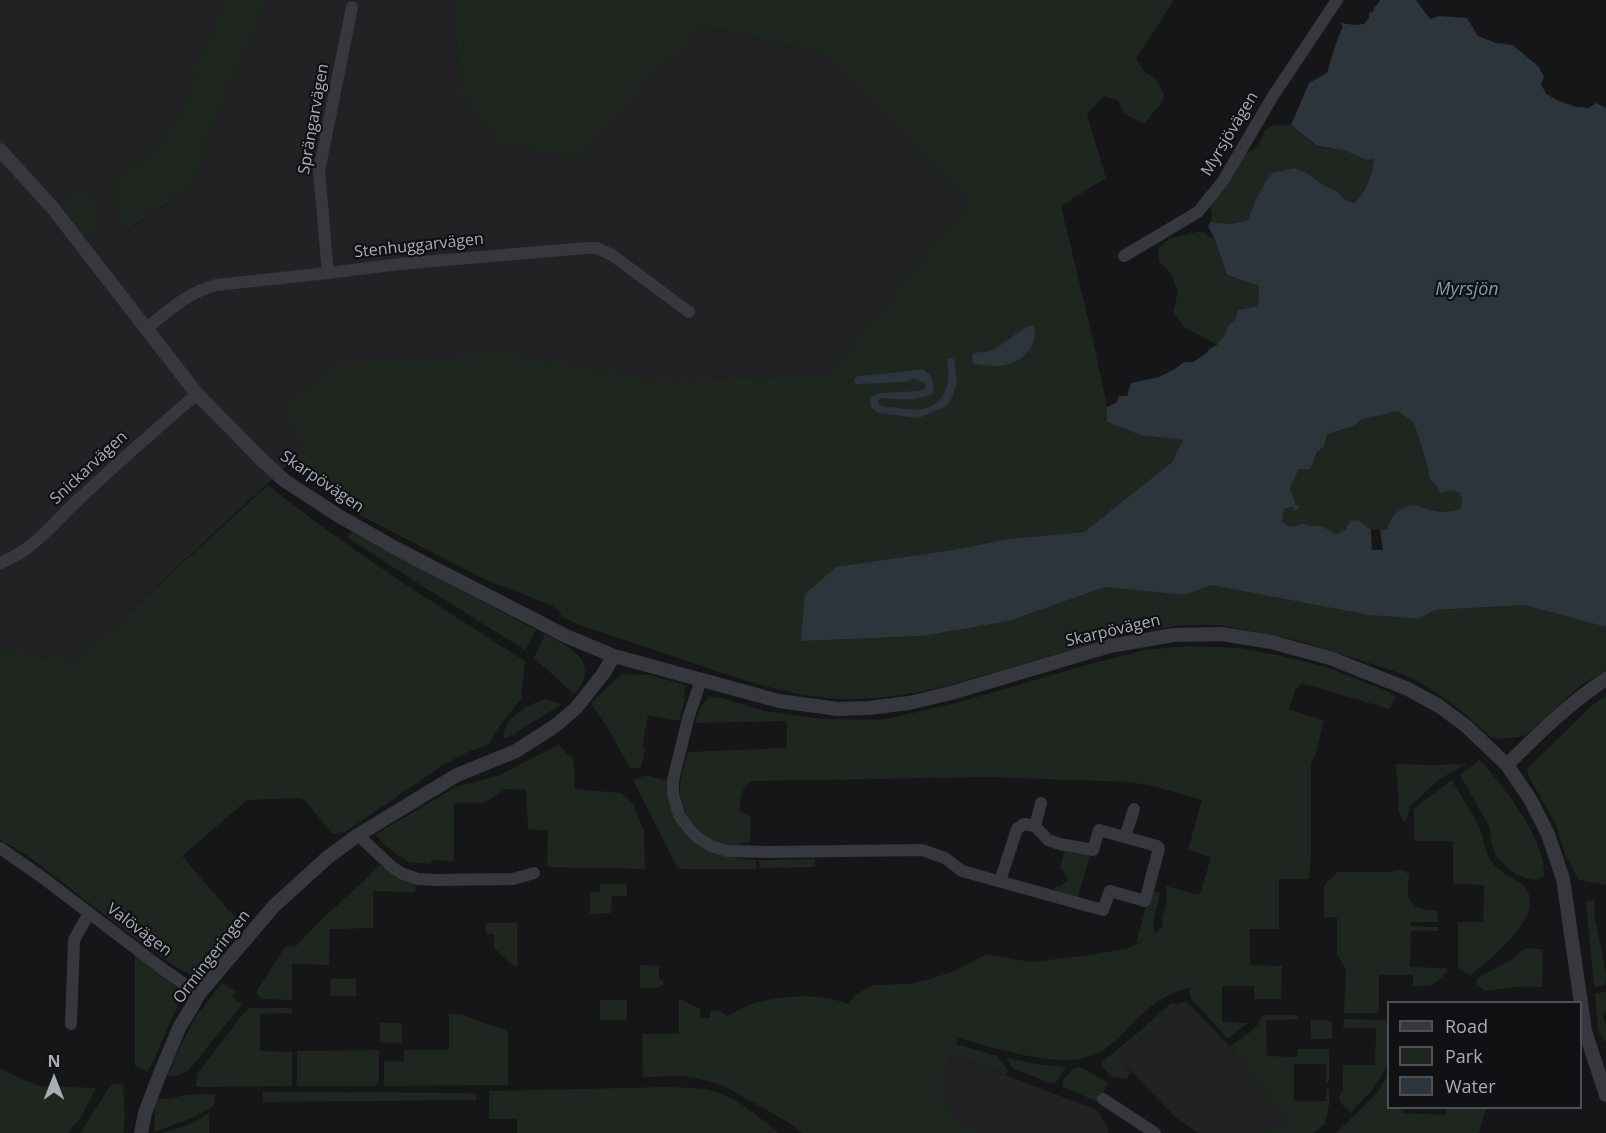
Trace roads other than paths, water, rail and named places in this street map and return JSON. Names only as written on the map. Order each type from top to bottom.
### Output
[{"type":"street","name":"Myrsjövägen","points":[[1124,255],[1198,212],[1223,181],[1273,96],[1336,0]]},
{"type":"street","name":"Sprängarvägen","points":[[328,273],[319,171],[352,7]]},
{"type":"street","name":"Skarpövägen","points":[[0,150],[52,207],[197,393],[285,481],[339,516],[397,549],[566,636],[614,656],[778,701],[838,709],[868,708],[909,703],[951,693],[1110,646],[1173,635],[1222,634],[1271,642],[1330,658],[1408,689],[1439,706],[1466,726],[1507,765],[1530,799],[1548,834],[1563,879],[1581,1001]]},
{"type":"street","name":"Stenhuggarvägen","points":[[147,328],[187,296],[216,285],[567,248],[597,249],[612,255],[688,312]]},
{"type":"street","name":"Snickarvägen","points":[[0,562],[11,558],[37,540],[132,449],[197,393]]},
{"type":"street","name":"Ormingeringen","points":[[141,1133],[142,1121],[153,1090],[180,1026],[199,994],[274,906],[328,857],[358,835],[457,775],[516,751],[551,729],[586,696],[614,656]]},
{"type":"street","points":[[1507,765],[1540,731],[1590,689],[1606,679]]},
{"type":"street","points":[[700,680],[673,780],[673,794],[679,815],[697,837],[711,846],[728,851],[767,852],[922,850],[945,858],[962,871],[1103,910],[1110,891],[1145,901],[1159,848],[1099,830],[1093,850],[1048,840],[1035,826],[1024,824],[1017,829],[1000,881]]},
{"type":"street","points":[[1035,826],[1041,804]]},
{"type":"street","points":[[1125,837],[1134,809]]},
{"type":"street","points":[[358,835],[392,867],[418,879],[513,879],[534,873]]},
{"type":"street","name":"Valövägen","points":[[0,848],[199,994]]},
{"type":"street","name":"Valövägen","points":[[71,1024],[74,940],[89,913]]},
{"type":"street","name":"Skarpövägen","points":[[1582,1010],[1585,1031],[1606,1094]]},
{"type":"street","points":[[1103,1100],[1155,1133]]},
{"type":"water","name":"Myrsjön","points":[[1380,0],[1416,0],[1430,19],[1440,16],[1467,18],[1478,36],[1496,43],[1513,45],[1539,67],[1544,77],[1541,84],[1546,94],[1577,107],[1589,108],[1596,103],[1606,108],[1606,627],[1524,605],[1435,610],[1419,619],[1370,615],[1211,585],[1185,595],[1105,587],[1009,621],[923,636],[801,641],[805,594],[836,567],[947,551],[1009,539],[1084,532],[1172,462],[1183,440],[1140,435],[1107,422],[1107,407],[1116,403],[1119,396],[1127,396],[1131,383],[1159,377],[1184,362],[1193,362],[1204,355],[1217,345],[1228,325],[1235,320],[1238,310],[1258,306],[1259,286],[1227,275],[1208,226],[1211,222],[1231,224],[1248,220],[1258,195],[1272,173],[1295,168],[1353,203],[1362,194],[1370,177],[1374,159],[1367,160],[1346,151],[1317,146],[1291,125],[1309,83],[1327,73],[1343,26],[1340,23],[1364,24],[1369,18],[1369,13],[1373,12]],"holes":[[[1398,411],[1414,423],[1430,480],[1441,494],[1450,490],[1460,493],[1462,501],[1460,509],[1444,512],[1415,505],[1404,507],[1393,517],[1388,529],[1380,530],[1383,550],[1372,550],[1371,530],[1358,520],[1350,521],[1346,529],[1337,534],[1321,526],[1308,526],[1302,523],[1292,526],[1282,522],[1284,509],[1292,507],[1295,511],[1299,508],[1290,488],[1299,469],[1309,469],[1317,453],[1324,446],[1327,434],[1354,426],[1360,420]]]},
{"type":"water","points":[[1032,325],[1035,328],[1033,342],[1020,359],[997,366],[973,363],[974,353],[994,349]]},
{"type":"water","points":[[947,359],[954,359],[957,382],[953,395],[947,406],[919,418],[879,413],[874,410],[870,402],[872,396],[879,393],[920,391],[925,389],[926,384],[914,378],[903,382],[856,384],[854,382],[858,376],[923,369],[933,380],[933,393],[915,399],[882,398],[878,404],[885,407],[924,409],[940,400],[945,392],[948,383]]}]
